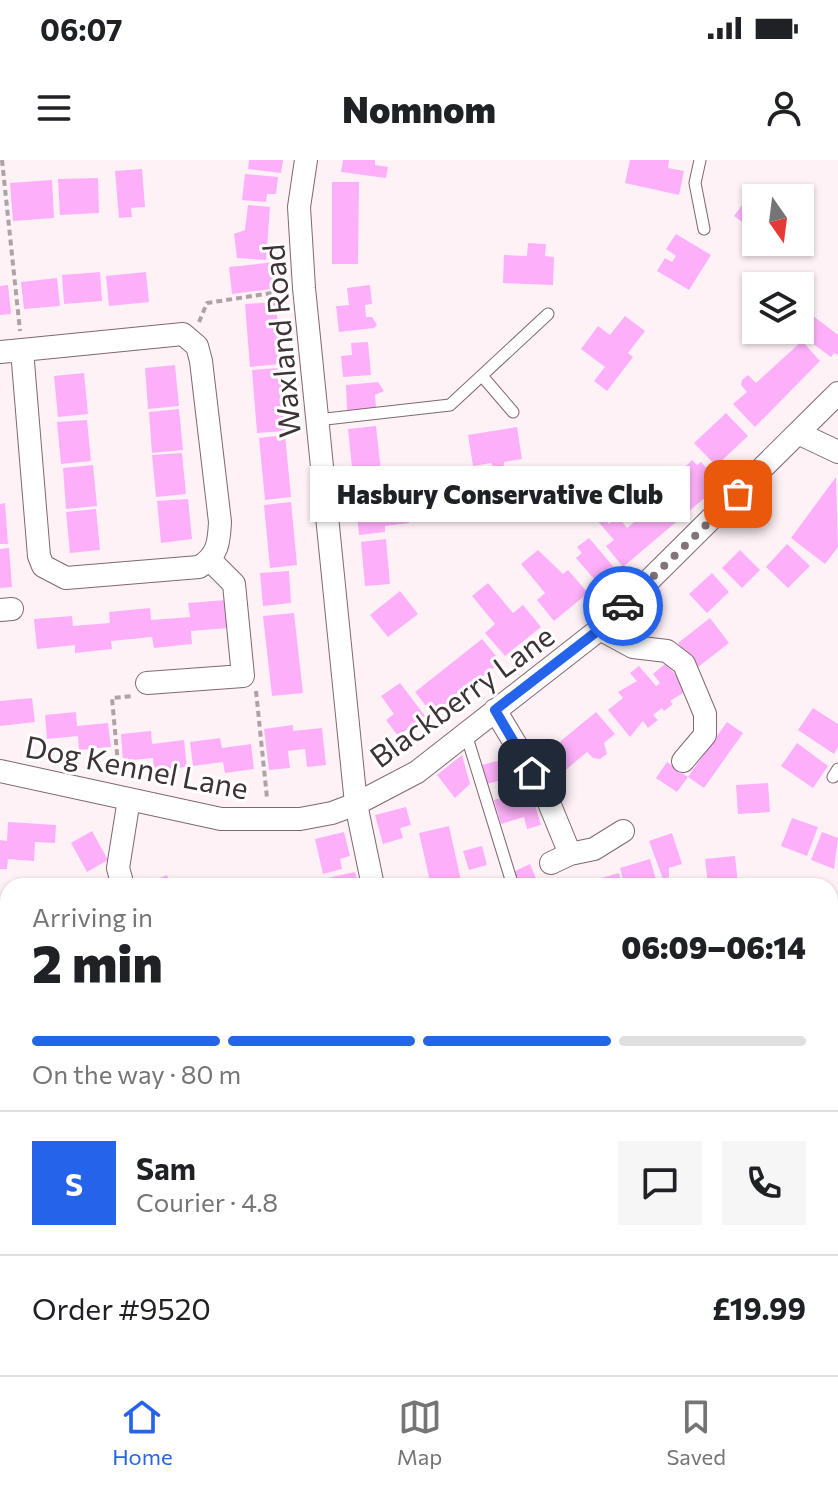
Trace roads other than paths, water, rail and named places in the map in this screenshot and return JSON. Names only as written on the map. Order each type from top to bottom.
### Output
[{"type":"street","name":"Waxland Road","points":[[306,160],[299,207],[304,288],[356,804],[371,878]]},
{"type":"street","points":[[183,334],[192,339],[201,361],[220,522],[219,539],[210,560],[199,567],[66,578],[43,566],[39,556],[11,351],[183,334]]},
{"type":"street","name":"Blackberry Lane","points":[[356,804],[417,772],[600,629],[838,393]]},
{"type":"street","points":[[800,434],[838,452]]},
{"type":"street","points":[[147,683],[243,676],[234,584],[210,560]]},
{"type":"street","points":[[600,629],[633,647],[667,651],[684,664],[705,714],[705,735],[683,761]]},
{"type":"street","points":[[495,710],[545,793],[560,859],[594,849],[623,831]]},
{"type":"street","name":"Dog Kennel Lane","points":[[0,771],[221,819],[270,820],[332,813],[356,804]]},
{"type":"street","points":[[121,878],[118,868],[125,798]]},
{"type":"lane","points":[[700,160],[695,183],[704,229]]},
{"type":"lane","points":[[317,420],[450,405],[548,314]]},
{"type":"lane","points":[[483,377],[513,412]]},
{"type":"lane","points":[[466,733],[511,878]]},
{"type":"place","name":"Hasbury Conservative Club","points":[[738,494]]}]
